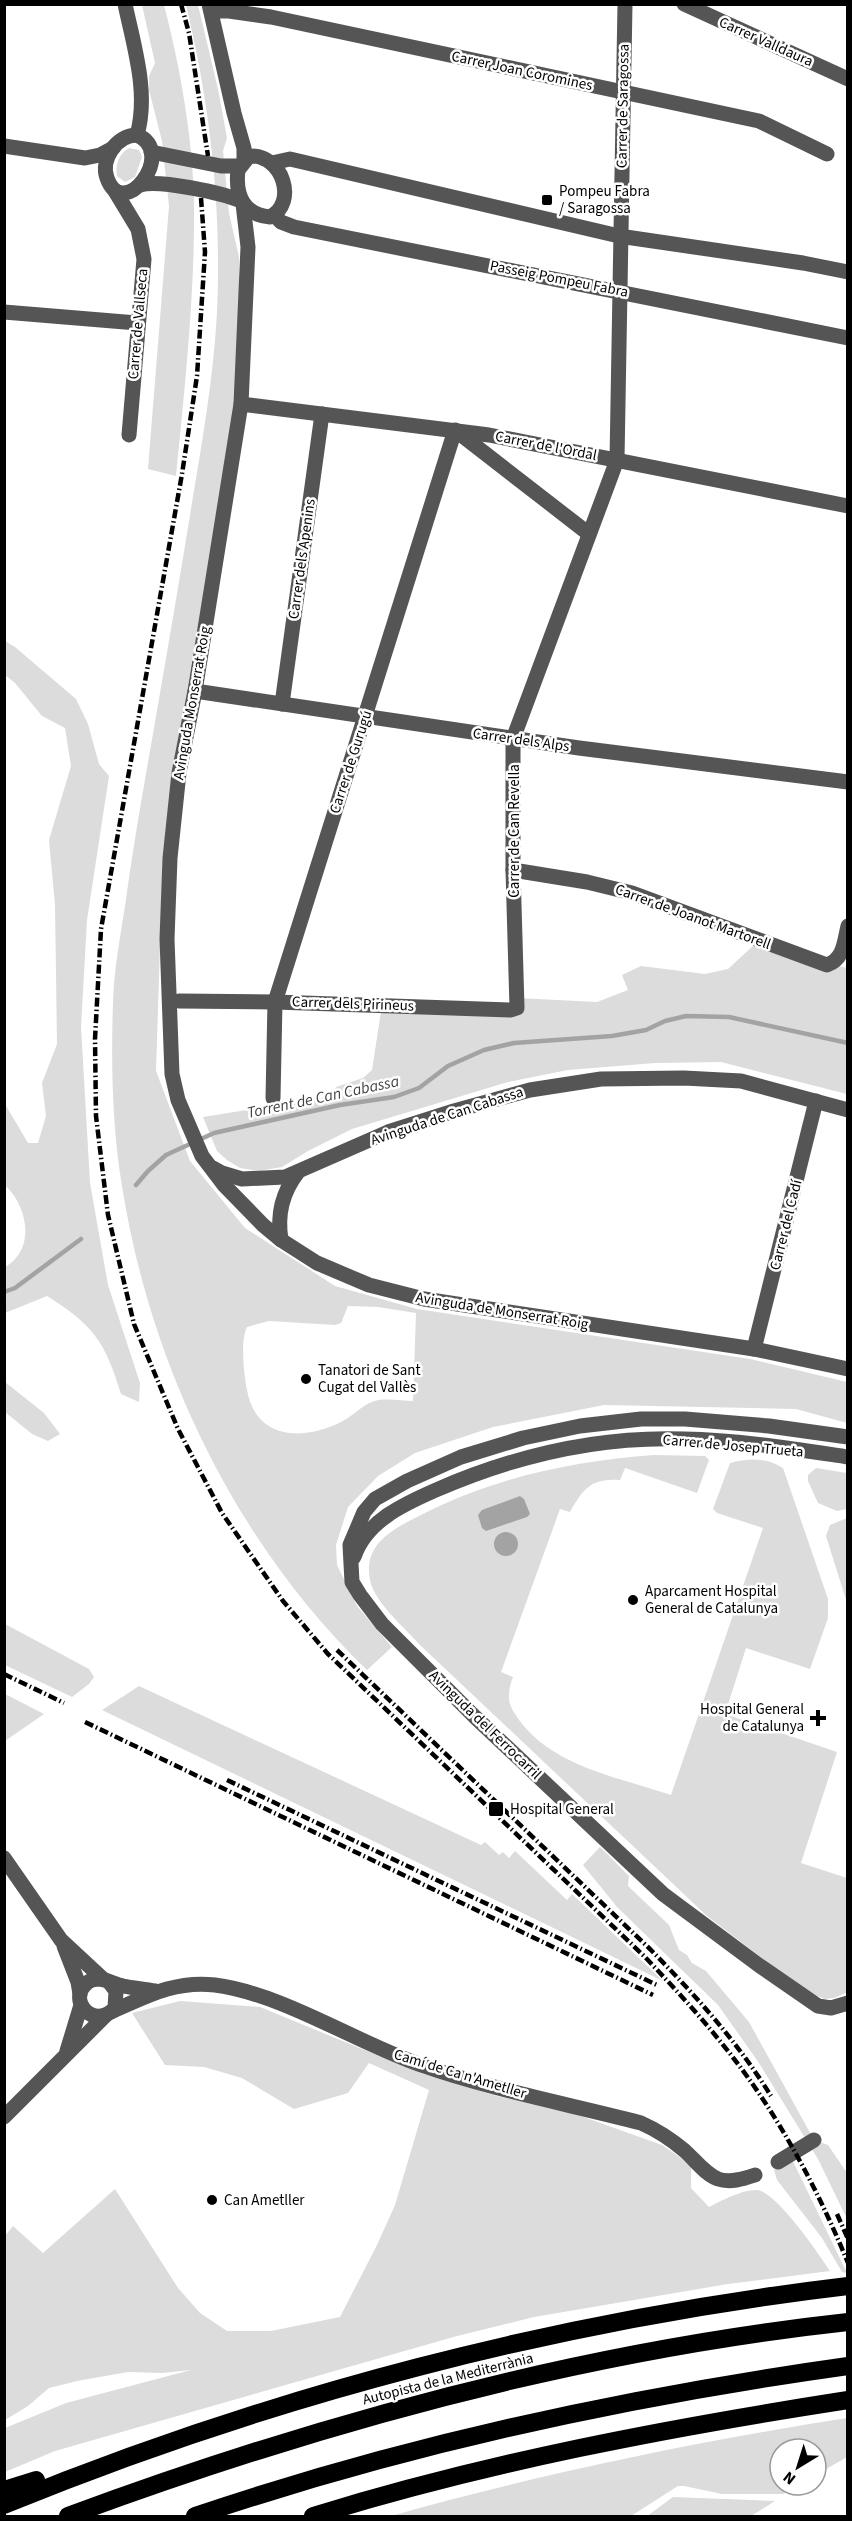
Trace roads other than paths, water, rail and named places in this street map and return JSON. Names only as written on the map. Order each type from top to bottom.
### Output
[{"type":"highway","points":[[4,2505],[82,2473],[329,2392],[480,2353],[669,2314],[841,2287]]},
{"type":"highway","name":"Autopista de la Mediterrània","points":[[68,2517],[251,2453],[382,2413],[533,2376],[660,2350],[845,2322]]},
{"type":"highway","points":[[195,2517],[336,2472],[512,2426],[703,2388],[848,2366]]},
{"type":"highway","points":[[319,2515],[443,2480],[574,2448],[671,2429],[848,2400]]},
{"type":"highway","points":[[4,2490],[122,2452],[202,2432]]},
{"type":"street","points":[[125,4],[141,88],[141,115],[137,135]]},
{"type":"street","name":"Carrer de Saragossa","points":[[617,460],[619,236],[625,4]]},
{"type":"street","name":"Carrer Valldaura","points":[[684,4],[848,79]]},
{"type":"street","points":[[210,8],[246,161],[237,174],[242,202]]},
{"type":"street","name":"Carrer Joan Coromines","points":[[210,8],[229,11],[274,11],[624,93],[759,121],[827,154]]},
{"type":"street","points":[[4,146],[92,158],[113,148],[126,136],[137,135],[148,144],[152,152],[149,169],[137,188]]},
{"type":"street","points":[[113,148],[107,160],[105,174],[115,191],[125,193],[150,183],[174,186],[221,194],[242,202],[250,211],[270,216],[281,205],[284,188],[282,177],[272,163]]},
{"type":"street","points":[[152,152],[221,166],[246,161],[272,163],[291,159],[619,236],[803,263],[848,272]]},
{"type":"street","points":[[78,157],[105,174]]},
{"type":"street","name":"Carrer de Vallseca","points":[[131,216],[129,207],[137,188]]},
{"type":"street","name":"Carrer de Vallseca","points":[[115,191],[131,216],[142,241],[144,259],[129,435]]},
{"type":"street","name":"Avinguda Monserrat Roig","points":[[206,1161],[186,1121],[172,1074],[167,939],[170,858],[179,773],[195,691],[241,404],[248,247],[242,202]]},
{"type":"street","name":"Avinguda Monserrat Roig","points":[[248,247],[255,229],[270,216]]},
{"type":"street","name":"Passeig Pompeu Fabra","points":[[270,216],[294,227],[848,338]]},
{"type":"street","points":[[4,312],[137,323]]},
{"type":"street","name":"Carrer de l'Ordal","points":[[241,404],[455,430],[848,506]]},
{"type":"street","name":"Carrer dels Apenins","points":[[282,704],[322,414]]},
{"type":"street","points":[[455,430],[589,534]]},
{"type":"street","name":"Carrer de Gurugú","points":[[273,1098],[275,1002],[455,430]]},
{"type":"street","name":"Carrer de Can Revella","points":[[517,998],[513,870],[513,739],[617,460]]},
{"type":"street","name":"Carrer dels Alps","points":[[195,691],[513,739],[848,782]]},
{"type":"street","name":"Carrer de Joanot Martorell","points":[[513,870],[587,882],[632,893],[821,964],[834,963],[841,955],[848,926]]},
{"type":"street","name":"Carrer dels Pirineus","points":[[179,1001],[511,1010],[517,1008],[517,998]]},
{"type":"street","name":"Avinguda de Can Cabassa","points":[[206,1161],[222,1173],[242,1179],[285,1177],[388,1132],[454,1111],[530,1090],[601,1079],[684,1078],[741,1081],[848,1110]]},
{"type":"street","name":"Carrer del Cadí","points":[[754,1349],[816,1101]]},
{"type":"street","name":"Avinguda de Monserrat Roig","points":[[206,1161],[233,1195],[281,1240],[317,1263],[369,1285],[404,1294],[543,1319],[754,1349],[848,1370]]},
{"type":"street","points":[[281,1240],[279,1212],[290,1184],[300,1170]]},
{"type":"street","name":"Carrer de Josep Trueta","points":[[352,1562],[350,1545],[364,1512],[375,1499],[407,1481],[461,1457],[523,1438],[590,1425],[641,1419],[686,1419],[769,1426],[848,1437]]},
{"type":"street","name":"Carrer de Josep Trueta","points":[[352,1562],[357,1548],[371,1529],[385,1516],[416,1498],[468,1476],[528,1457],[584,1446],[642,1439],[685,1439],[767,1446],[848,1457]]},
{"type":"street","name":"Avinguda del Ferrocarril","points":[[352,1562],[352,1581],[360,1595],[405,1649],[663,1894],[818,2006],[831,2008],[848,2002]]},
{"type":"street","points":[[4,1858],[62,1940],[106,1981],[117,1997],[117,2002],[108,2014],[94,2016],[88,2014],[80,1999],[78,1982],[62,1940]]},
{"type":"street","points":[[80,1999],[86,1984],[91,1980],[106,1981]]},
{"type":"street","name":"Camí de Ca n'Ametller","points":[[106,1981],[155,1991],[213,1985],[255,1994],[422,2066],[641,2123],[665,2136],[719,2179],[735,2180],[755,2175]]},
{"type":"street","name":"Camí de Ca n'Ametller","points":[[4,2117],[66,2053],[108,2014],[155,1991]]},
{"type":"street","name":"Camí de Ca n'Ametller","points":[[66,2053],[80,1999]]},
{"type":"street","points":[[778,2162],[814,2140]]},
{"type":"waterway","name":"Torrent de Can Cabassa","points":[[136,1185],[166,1155],[214,1133],[340,1105],[394,1097],[419,1088],[448,1066],[484,1050],[514,1043],[612,1036],[646,1030],[665,1021],[686,1016],[729,1017],[848,1043]]},
{"type":"waterway","points":[[4,1292],[15,1288],[81,1239]]},
{"type":"railway","points":[[181,4],[189,33],[208,156]]},
{"type":"railway","points":[[201,198],[205,252],[197,376],[182,474],[101,929],[95,1039],[96,1116],[108,1215],[134,1324],[178,1429],[222,1513],[283,1601],[328,1654],[644,1956],[703,2020],[770,2109],[818,2195],[848,2263]]},
{"type":"railway","points":[[337,1650],[650,1949],[715,2019],[771,2096]]},
{"type":"railway","points":[[4,1674],[64,1703]]},
{"type":"railway","points":[[85,1722],[653,1995]]},
{"type":"railway","points":[[227,1780],[657,1985]]},
{"type":"railway","points":[[837,2214],[848,2239]]},
{"type":"place","name":"Pompeu Fabra / Saragossa","points":[[547,200]]},
{"type":"place","name":"Tanatori de Sant Cugat del Vallès","points":[[306,1379]]},
{"type":"place","name":"Aparcament Hospital General de Catalunya","points":[[633,1600]]},
{"type":"place","name":"Hospital General de Catalunya","points":[[818,1718]]},
{"type":"place","name":"Hospital General","points":[[496,1809]]},
{"type":"place","name":"Can Ametller","points":[[212,2200]]}]
